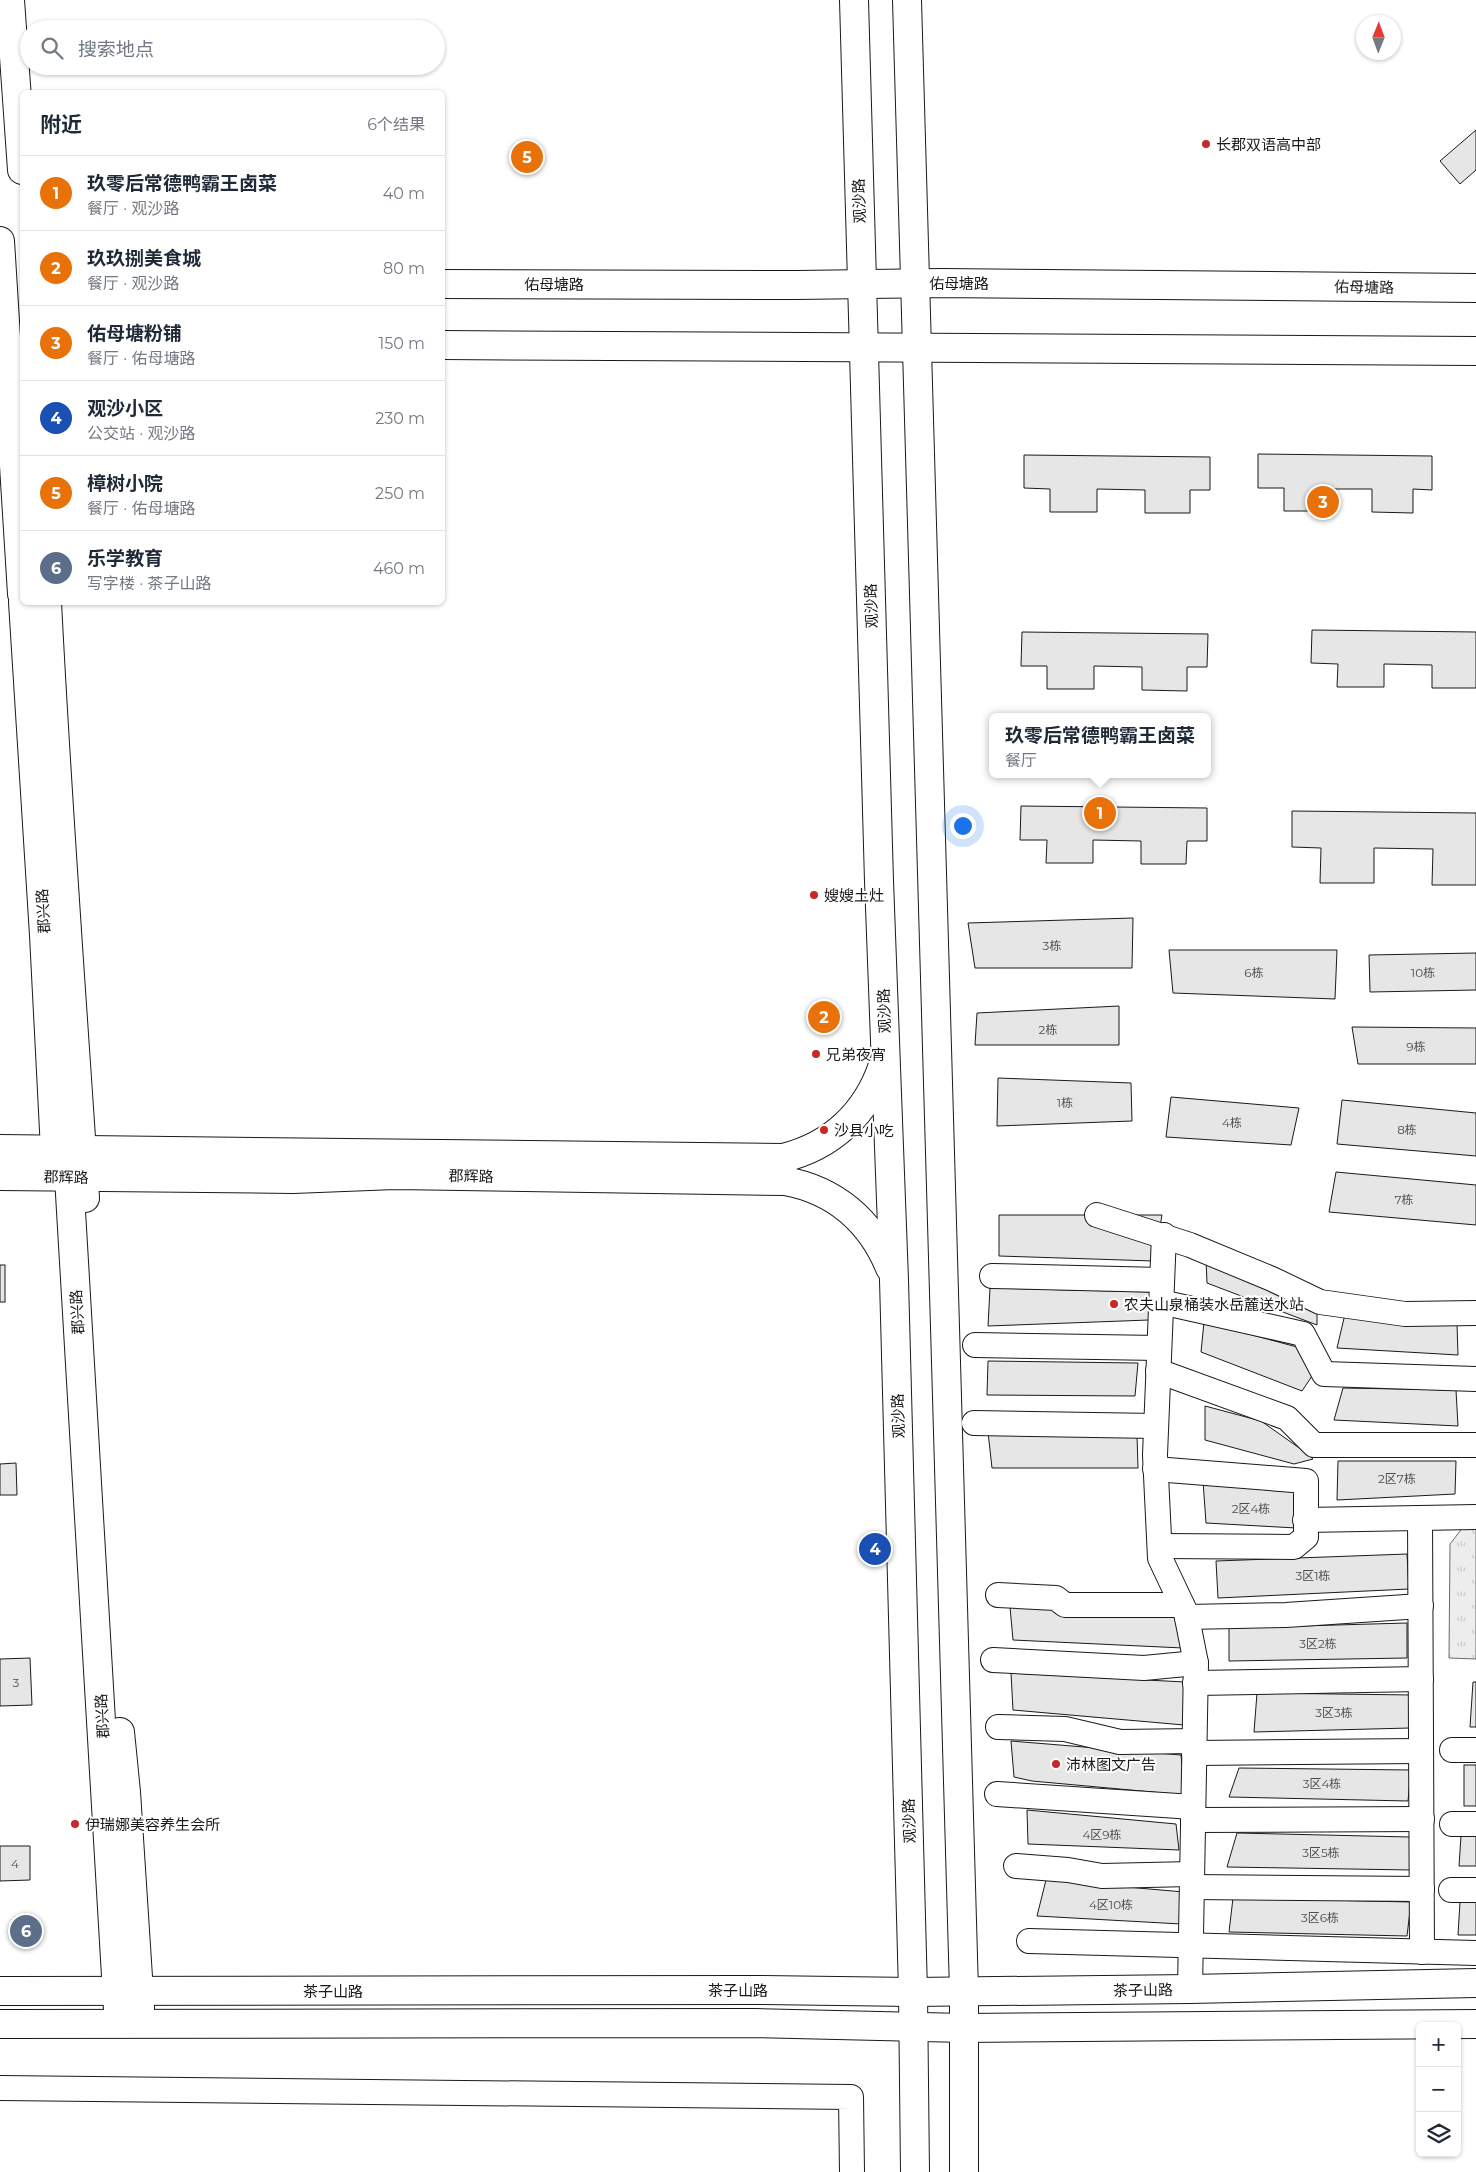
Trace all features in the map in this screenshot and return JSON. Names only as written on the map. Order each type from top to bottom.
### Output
[{"type":"main road","points":[[10,0],[20,142]]},
{"type":"main road","name":"观沙路","points":[[854,0],[878,881],[894,1280],[914,1992],[915,2172]]},
{"type":"main road","points":[[907,0],[964,1991],[964,2172]]},
{"type":"main road","points":[[0,241],[8,282],[9,340],[20,555]]},
{"type":"main road","name":"佑母塘路","points":[[445,284],[915,283],[1476,288]]},
{"type":"main road","points":[[445,345],[864,349],[1476,351]]},
{"type":"main road","name":"郡兴路","points":[[23,605],[44,925],[55,1150],[76,1177]]},
{"type":"main road","name":"郡兴路","points":[[47,605],[66,930],[74,1011],[82,1150],[76,1177],[116,1692],[127,1801],[128,1991],[130,2025]]},
{"type":"main road","name":"郡辉路","points":[[0,1149],[782,1158],[815,1148],[844,1127],[869,1096],[879,1078],[886,1059]]},
{"type":"main road","name":"郡辉路","points":[[0,1176],[293,1179],[395,1175],[785,1181],[821,1191],[840,1202],[857,1216],[879,1243],[894,1280]]},
{"type":"main road","name":"茶子山路","points":[[0,1991],[755,1990],[914,1992],[1476,1983]]},
{"type":"main road","points":[[0,2024],[755,2023],[913,2028],[1476,2024]]},
{"type":"street","points":[[1097,1215],[1164,1235],[1272,1279],[1320,1302],[1406,1314],[1476,1313]]},
{"type":"street","points":[[1164,1235],[1155,1469],[1160,1558],[1184,1611],[1196,1673],[1190,1989]]},
{"type":"street","points":[[992,1276],[1162,1291],[1303,1334],[1324,1374],[1476,1379]]},
{"type":"street","points":[[975,1345],[1159,1348]]},
{"type":"street","points":[[1158,1371],[1287,1418],[1314,1445],[1476,1445]]},
{"type":"street","points":[[974,1423],[1156,1426]]},
{"type":"street","points":[[1155,1469],[1306,1481],[1306,1537],[1294,1547],[1160,1546]]},
{"type":"street","points":[[1305,1520],[1476,1517]]},
{"type":"street","points":[[1420,1518],[1422,1952]]},
{"type":"street","points":[[998,1595],[1056,1598],[1065,1605],[1286,1615],[1421,1606]]},
{"type":"street","points":[[993,1660],[1144,1668],[1196,1673],[1421,1679]]},
{"type":"street","points":[[998,1727],[1066,1729],[1120,1742],[1194,1747],[1422,1751]]},
{"type":"street","points":[[1452,1750],[1476,1750]]},
{"type":"street","points":[[997,1794],[1193,1813],[1422,1819]]},
{"type":"street","points":[[1452,1824],[1476,1824]]},
{"type":"street","points":[[1016,1866],[1068,1870],[1102,1876],[1422,1889]]},
{"type":"street","points":[[1451,1890],[1476,1890]]},
{"type":"street","points":[[1029,1941],[1476,1953]]},
{"type":"street","points":[[0,2088],[851,2097],[852,2172]]},
{"type":"green space","points":[[1464,1526],[1476,1526],[1476,1659],[1449,1658],[1450,1544]]},
{"type":"building","points":[[1476,130],[1476,170],[1460,184],[1440,161]]},
{"type":"building","points":[[1258,454],[1432,456],[1432,490],[1413,489],[1413,513],[1372,512],[1372,489],[1331,489],[1330,511],[1284,511],[1284,488],[1258,488]]},
{"type":"building","points":[[1024,455],[1210,457],[1210,490],[1190,490],[1190,513],[1145,513],[1145,490],[1097,489],[1097,512],[1050,512],[1050,489],[1024,488]]},
{"type":"building","points":[[1312,630],[1476,632],[1476,688],[1432,688],[1432,665],[1384,664],[1384,687],[1337,687],[1338,664],[1311,663]]},
{"type":"building","points":[[1022,632],[1208,634],[1207,667],[1187,667],[1187,691],[1142,690],[1142,667],[1094,666],[1094,689],[1047,689],[1047,666],[1021,666]]},
{"type":"building","points":[[1021,806],[1207,808],[1207,841],[1187,841],[1186,864],[1141,864],[1141,841],[1093,840],[1093,863],[1046,863],[1047,840],[1020,840]]},
{"type":"building","points":[[1292,811],[1476,813],[1476,885],[1432,885],[1433,849],[1374,848],[1374,883],[1320,883],[1321,848],[1292,847]]},
{"type":"building","points":[[1133,918],[1132,968],[975,968],[968,923]]},
{"type":"building","points":[[1169,950],[1337,950],[1335,999],[1173,993]]},
{"type":"building","points":[[1476,953],[1476,990],[1370,992],[1369,955]]},
{"type":"building","points":[[1119,1006],[1119,1045],[975,1045],[977,1013]]},
{"type":"building","points":[[1352,1027],[1476,1028],[1476,1064],[1358,1064]]},
{"type":"building","points":[[998,1078],[1131,1083],[1132,1121],[997,1126]]},
{"type":"building","points":[[1171,1097],[1299,1108],[1291,1145],[1166,1137]]},
{"type":"building","points":[[1342,1100],[1476,1113],[1476,1156],[1337,1144]]},
{"type":"building","points":[[1336,1172],[1476,1185],[1476,1225],[1329,1212]]},
{"type":"building","points":[[999,1215],[1162,1215],[1154,1261],[999,1256]]},
{"type":"building","points":[[1206,1260],[1317,1312],[1317,1325],[1207,1283]]},
{"type":"building","points":[[0,1265],[5,1265],[5,1302],[0,1302]]},
{"type":"building","points":[[990,1288],[1152,1292],[1149,1320],[988,1326]]},
{"type":"building","points":[[1345,1314],[1457,1324],[1458,1355],[1337,1348]]},
{"type":"building","points":[[1204,1322],[1297,1347],[1312,1376],[1302,1391],[1201,1352]]},
{"type":"building","points":[[988,1361],[1138,1363],[1135,1396],[987,1395]]},
{"type":"building","points":[[1343,1388],[1456,1390],[1458,1426],[1334,1420]]},
{"type":"building","points":[[1205,1406],[1261,1421],[1313,1459],[1294,1464],[1205,1440]]},
{"type":"building","points":[[988,1432],[1137,1435],[1138,1468],[992,1468]]},
{"type":"building","points":[[1338,1461],[1456,1461],[1455,1494],[1337,1500]]},
{"type":"building","points":[[16,1463],[17,1495],[0,1495],[0,1464]]},
{"type":"building","points":[[1203,1481],[1298,1492],[1296,1528],[1206,1523]]},
{"type":"building","points":[[1407,1554],[1409,1589],[1218,1598],[1216,1561]]},
{"type":"building","points":[[1010,1607],[1174,1616],[1183,1648],[1013,1640]]},
{"type":"building","points":[[1407,1623],[1407,1658],[1229,1661],[1229,1628]]},
{"type":"building","points":[[30,1658],[32,1705],[0,1706],[0,1659]]},
{"type":"building","points":[[1011,1673],[1185,1682],[1184,1725],[1013,1710]]},
{"type":"building","points":[[1473,1682],[1476,1682],[1476,1727],[1470,1727]]},
{"type":"building","points":[[1257,1693],[1413,1695],[1410,1728],[1254,1732]]},
{"type":"building","points":[[1011,1741],[1181,1755],[1185,1795],[1032,1781],[1014,1777]]},
{"type":"building","points":[[1464,1765],[1476,1765],[1476,1806],[1464,1806]]},
{"type":"building","points":[[1239,1768],[1411,1770],[1408,1801],[1229,1797]]},
{"type":"building","points":[[1027,1810],[1176,1824],[1179,1850],[1028,1844]]},
{"type":"building","points":[[1237,1833],[1410,1837],[1411,1870],[1227,1867]]},
{"type":"building","points":[[1461,1836],[1476,1836],[1476,1866],[1459,1866]]},
{"type":"building","points":[[0,1846],[30,1846],[30,1880],[0,1881]]},
{"type":"building","points":[[1046,1880],[1184,1892],[1181,1924],[1037,1916]]},
{"type":"building","points":[[1233,1898],[1411,1902],[1407,1936],[1229,1932]]},
{"type":"building","points":[[1460,1902],[1476,1902],[1476,1935],[1458,1935]]},
{"type":"place","name":"长郡双语高中部","points":[[1206,144]]},
{"type":"place","name":"樟树小院","points":[[527,157]]},
{"type":"place","name":"佑母塘粉铺","points":[[1323,502]]},
{"type":"place","name":"玖零后常德鸭霸王卤菜","points":[[1100,813]]},
{"type":"place","name":"嫂嫂土灶","points":[[814,895]]},
{"type":"place","name":"玖玖捌美食城","points":[[824,1017]]},
{"type":"place","name":"兄弟夜宵","points":[[816,1054]]},
{"type":"place","name":"沙县小吃","points":[[824,1130]]},
{"type":"place","name":"农夫山泉桶装水岳麓送水站","points":[[1114,1304]]},
{"type":"place","name":"观沙小区","points":[[875,1549]]},
{"type":"place","name":"沛林图文广告","points":[[1056,1764]]},
{"type":"place","name":"伊瑞娜美容养生会所","points":[[75,1824]]},
{"type":"place","name":"乐学教育","points":[[26,1931]]}]
